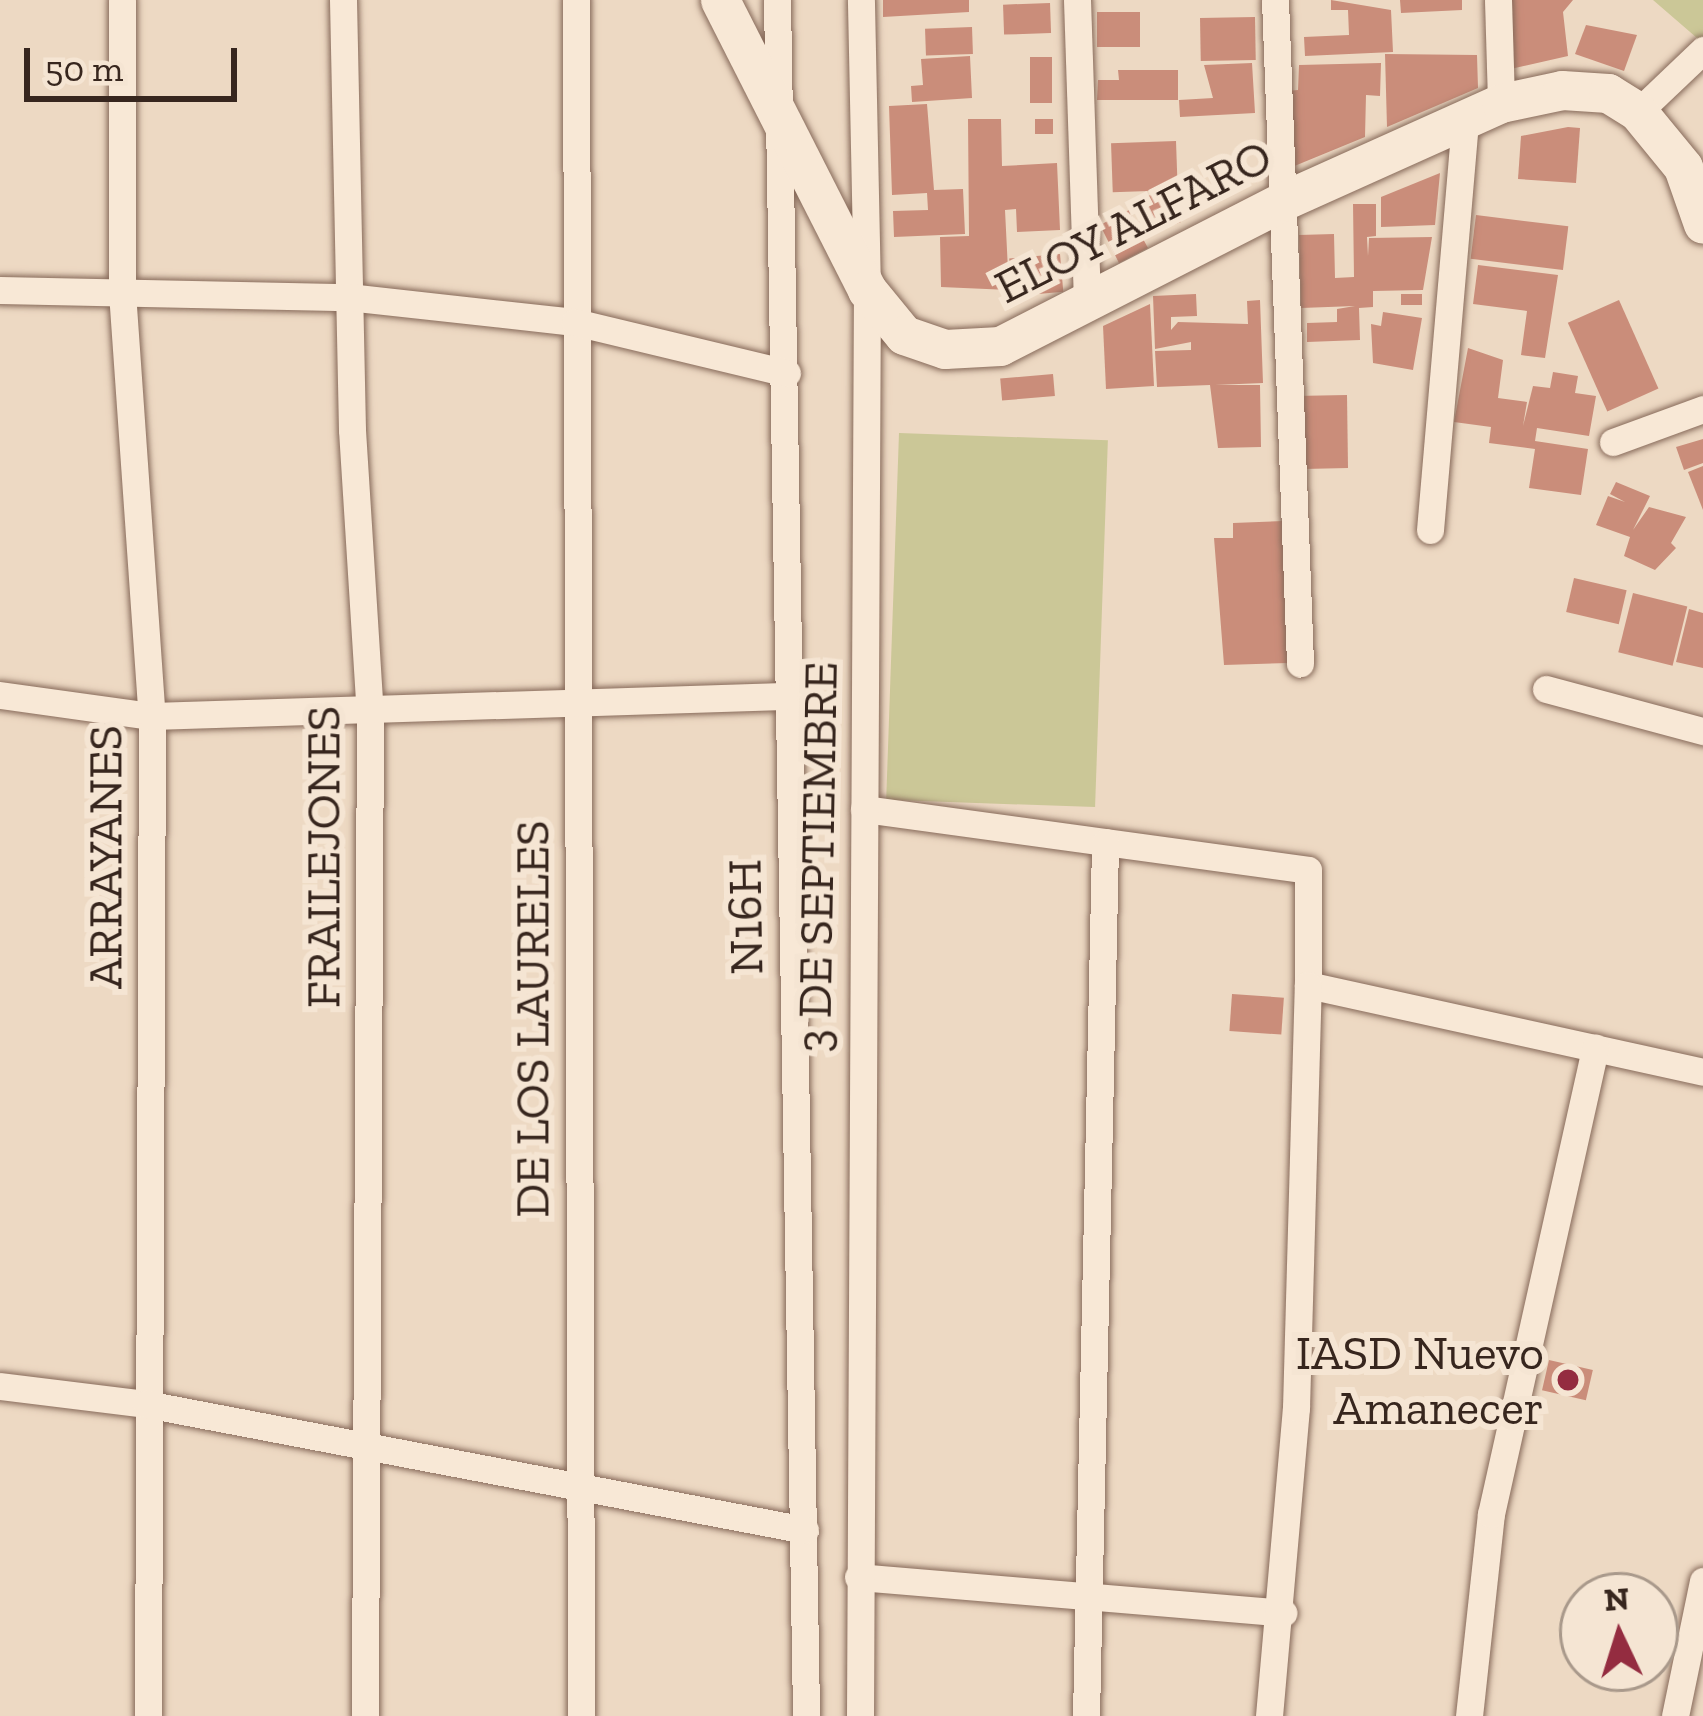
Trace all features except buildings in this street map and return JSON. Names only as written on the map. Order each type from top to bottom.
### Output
[{"type":"street","name":"ARRAYANES","points":[[122,0],[122,292],[152,716],[148,1716]]},
{"type":"street","name":"FRAILEJONES","points":[[343,0],[348,297],[370,713],[362,1445],[365,1716]]},
{"type":"street","name":"DE LOS LAURELES","points":[[577,0],[581,1716]]},
{"type":"street","name":"ELOY ALFARO","points":[[720,0],[867,290],[904,335],[944,349],[1000,346],[1282,201],[1501,103],[1562,90],[1608,93],[1638,112],[1683,167],[1703,224]]},
{"type":"street","name":"N16H","points":[[777,0],[787,373],[784,696],[806,1716]]},
{"type":"street","name":"3 DE SEPTIEMBRE","points":[[860,1716],[867,290],[861,0]]},
{"type":"street","points":[[1077,0],[1087,300]]},
{"type":"street","points":[[1275,0],[1300,664]]},
{"type":"street","points":[[1498,0],[1501,103]]},
{"type":"street","points":[[1638,112],[1703,50]]},
{"type":"street","points":[[1430,530],[1465,121]]},
{"type":"street","points":[[0,290],[348,297],[575,322],[787,373]]},
{"type":"street","points":[[1613,442],[1703,409]]},
{"type":"street","points":[[1546,689],[1703,731]]},
{"type":"street","points":[[0,695],[152,716],[370,713],[784,696]]},
{"type":"street","points":[[864,809],[1308,870],[1308,985],[1283,1613],[1269,1716]]},
{"type":"street","points":[[1086,1716],[1093,1598],[1106,842]]},
{"type":"street","points":[[1308,985],[1703,1072]]},
{"type":"street","points":[[1469,1716],[1491,1514],[1595,1047]]},
{"type":"street","points":[[0,1386],[146,1404],[805,1530]]},
{"type":"street","points":[[858,1577],[1283,1613]]},
{"type":"street","points":[[1675,1716],[1703,1581]]},
{"type":"shaded area","points":[[1653,0],[1703,0],[1703,51],[1697,38]]},
{"type":"shaded area","points":[[899,433],[1108,440],[1095,807],[886,800]]},
{"type":"place","name":"IASD Nuevo Amanecer","points":[[1568,1380]]}]
